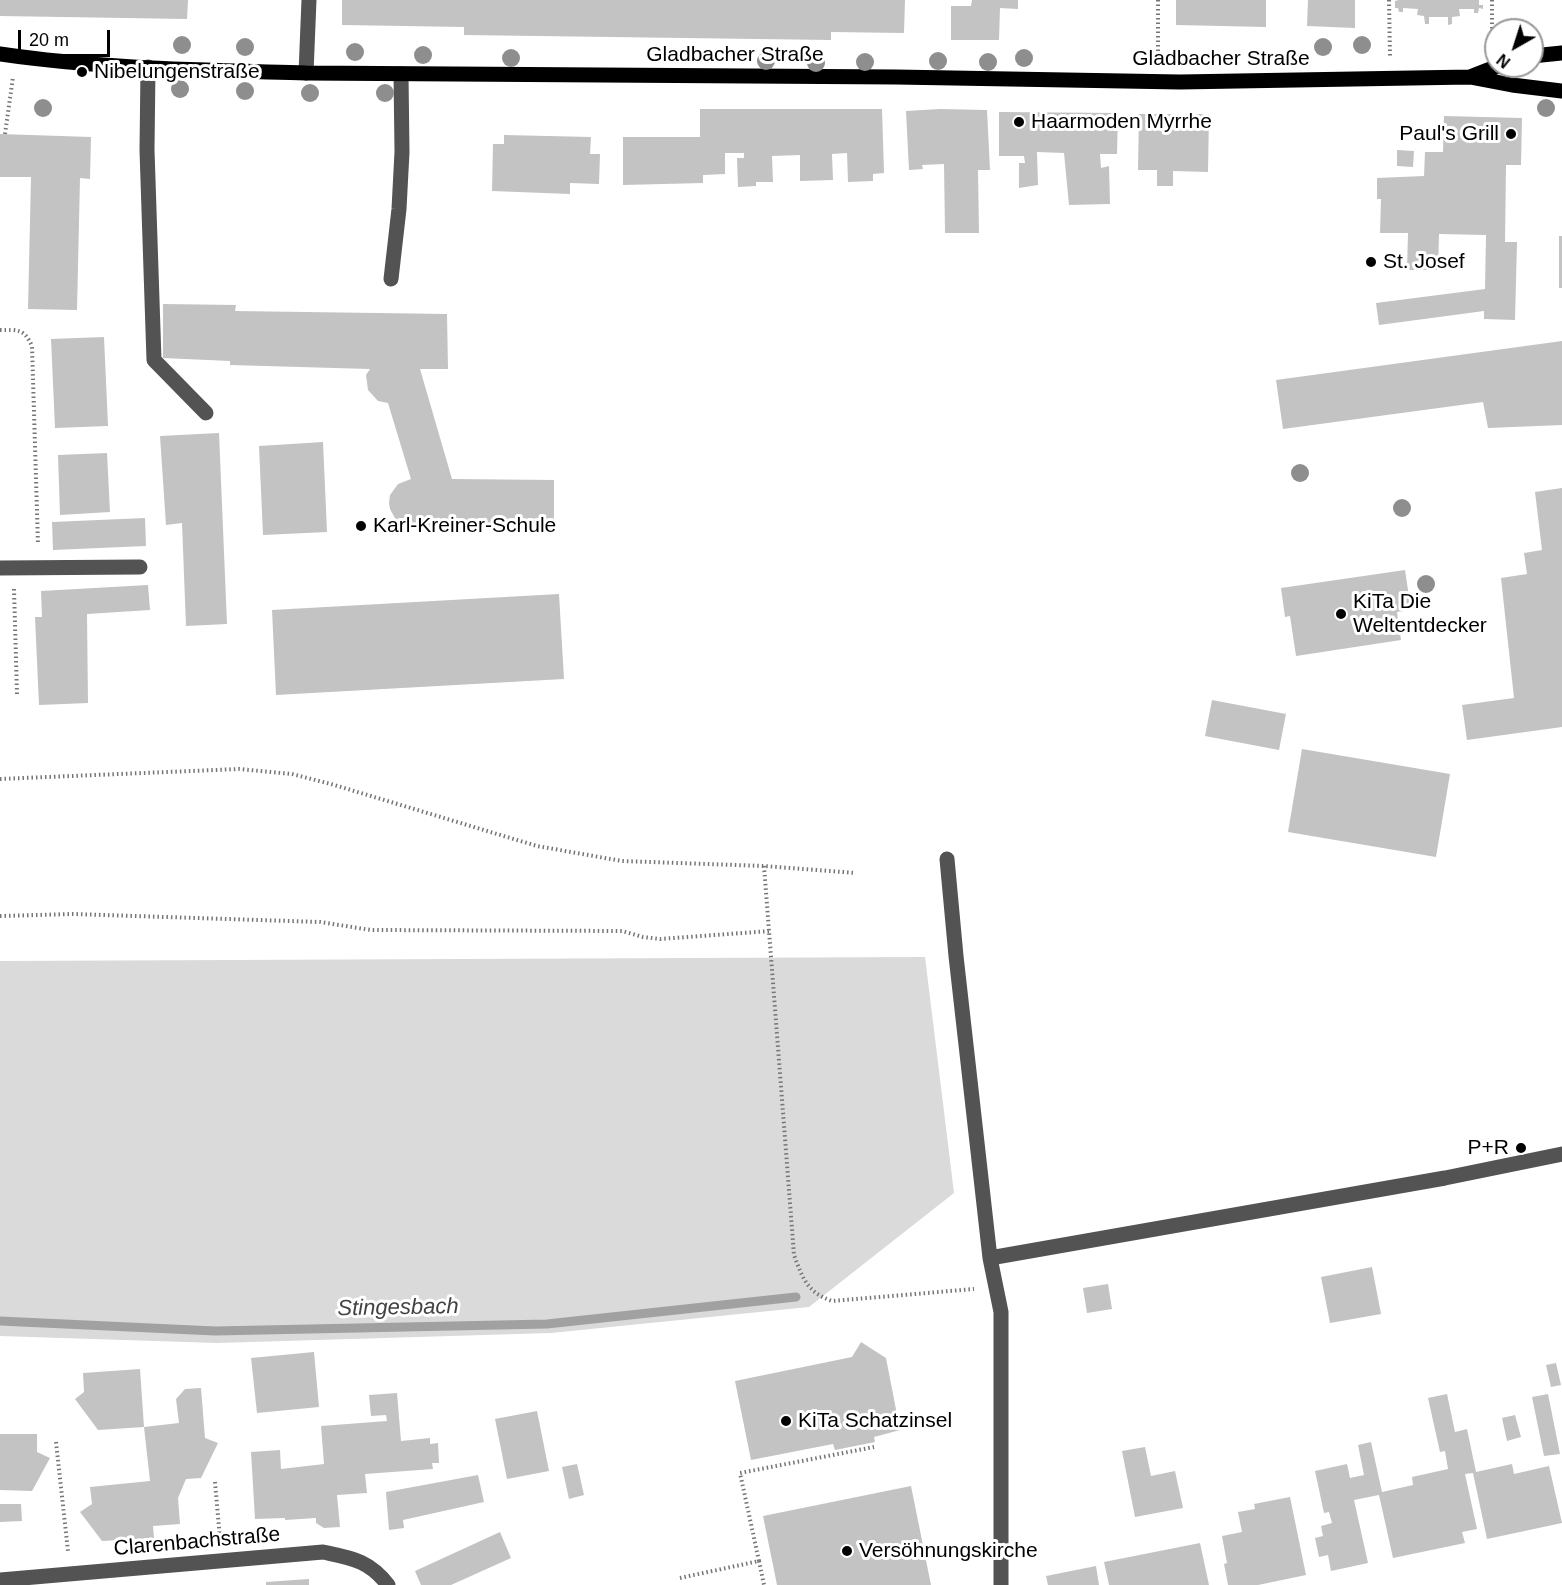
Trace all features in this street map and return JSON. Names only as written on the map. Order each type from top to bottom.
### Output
[{"type":"main road","points":[[1544,55],[1562,53]]},
{"type":"main road","name":"Gladbacher Straße","points":[[8,55],[148,67],[306,73],[896,77],[1158,82],[1470,77],[1562,91]]},
{"type":"main road","name":"Gladbacher Straße","points":[[1470,77],[1484,71]]},
{"type":"street","points":[[306,73],[309,0]]},
{"type":"street","points":[[148,67],[147,150],[154,360],[206,413]]},
{"type":"street","points":[[391,279],[399,209],[402,152],[401,74]]},
{"type":"street","points":[[7,568],[140,567]]},
{"type":"street","points":[[947,859],[990,1258],[1001,1312],[1001,1585]]},
{"type":"street","points":[[990,1258],[1446,1178],[1562,1155]]},
{"type":"street","name":"Clarenbachstraße","points":[[0,1580],[323,1552],[357,1559],[380,1575],[388,1585]]},
{"type":"path","points":[[1158,0],[1158,82]]},
{"type":"path","points":[[1389,0],[1391,79]]},
{"type":"path","points":[[1492,0],[1493,18]]},
{"type":"path","points":[[5,134],[8,55]]},
{"type":"path","points":[[0,330],[19,330],[28,336],[32,346],[39,567]]},
{"type":"path","points":[[7,568],[16,694]]},
{"type":"path","points":[[0,779],[239,768],[292,774],[537,846],[622,861],[764,866],[856,873]]},
{"type":"path","points":[[764,866],[794,1255],[808,1287],[818,1296],[832,1301],[997,1287]]},
{"type":"path","points":[[0,916],[74,914],[308,921],[371,930],[622,931],[660,939],[770,931]]},
{"type":"path","points":[[56,1442],[70,1574]]},
{"type":"path","points":[[764,1585],[740,1473],[874,1447]]},
{"type":"path","points":[[215,1482],[221,1561]]},
{"type":"path","points":[[680,1578],[759,1561]]},
{"type":"shaded area","points":[[925,957],[954,1193],[809,1307],[551,1333],[217,1343],[0,1336],[0,961]]},
{"type":"building","points":[[0,0],[188,0],[187,19],[0,16]]},
{"type":"building","points":[[342,0],[905,0],[904,33],[831,32],[831,40],[464,35],[464,27],[342,25]]},
{"type":"building","points":[[972,0],[1018,0],[1018,9],[1000,8],[999,40],[951,40],[951,6],[971,6]]},
{"type":"building","points":[[1176,0],[1266,0],[1266,27],[1176,25]]},
{"type":"building","points":[[1308,0],[1355,0],[1355,28],[1307,26]]},
{"type":"building","points":[[1399,0],[1479,0],[1479,5],[1483,5],[1483,9],[1479,8],[1478,13],[1474,13],[1474,9],[1459,9],[1460,16],[1452,17],[1452,24],[1448,25],[1448,17],[1429,17],[1429,24],[1425,24],[1424,16],[1417,15],[1418,9],[1403,8],[1403,12],[1399,12],[1398,8],[1395,8],[1395,1]]},
{"type":"building","points":[[700,109],[882,109],[884,173],[873,174],[873,181],[848,182],[847,153],[832,154],[833,180],[800,181],[800,155],[772,156],[773,182],[756,182],[756,186],[738,187],[737,158],[744,158],[744,153],[725,153],[725,174],[703,175],[703,183],[623,185],[623,137],[700,137]]},
{"type":"building","points":[[987,110],[990,170],[978,170],[979,233],[945,233],[944,164],[922,165],[923,169],[909,170],[906,111]]},
{"type":"building","points":[[999,112],[1118,113],[1117,154],[1100,154],[1101,168],[1109,166],[1110,204],[1069,205],[1064,153],[1037,152],[1038,185],[1019,188],[1019,163],[1025,163],[1024,156],[999,156]]},
{"type":"building","points":[[1139,114],[1209,114],[1208,172],[1173,171],[1173,186],[1157,186],[1157,170],[1138,170]]},
{"type":"building","points":[[1444,116],[1522,118],[1521,165],[1506,165],[1505,242],[1517,242],[1515,320],[1484,319],[1484,311],[1379,325],[1376,303],[1485,289],[1486,235],[1439,234],[1438,270],[1407,270],[1408,233],[1380,233],[1381,199],[1377,199],[1377,178],[1424,176],[1425,152],[1443,152]]},
{"type":"building","points":[[0,134],[91,137],[90,179],[80,178],[77,310],[28,309],[31,177],[0,177]]},
{"type":"building","points":[[504,135],[591,137],[590,154],[600,154],[599,184],[570,183],[570,194],[492,191],[493,144],[504,144]]},
{"type":"building","points":[[1397,150],[1414,151],[1413,167],[1397,166]]},
{"type":"building","points":[[1559,236],[1562,236],[1562,288],[1559,288]]},
{"type":"building","points":[[163,304],[236,305],[235,311],[447,314],[448,369],[420,369],[452,479],[554,480],[554,524],[433,522],[433,527],[407,528],[396,520],[389,503],[390,495],[398,484],[411,479],[388,403],[378,401],[368,390],[366,375],[370,369],[230,365],[230,361],[163,358]]},
{"type":"building","points":[[104,337],[108,426],[55,428],[51,339]]},
{"type":"building","points":[[1562,341],[1562,425],[1488,428],[1483,402],[1283,429],[1276,380]]},
{"type":"building","points":[[219,433],[227,624],[186,626],[182,523],[166,525],[160,436]]},
{"type":"building","points":[[323,442],[327,532],[263,535],[259,446]]},
{"type":"building","points":[[107,453],[110,512],[60,515],[58,455]]},
{"type":"building","points":[[1562,488],[1562,727],[1467,740],[1462,705],[1514,698],[1501,578],[1527,574],[1524,553],[1542,550],[1535,492]]},
{"type":"building","points":[[145,518],[146,546],[53,550],[52,522]]},
{"type":"building","name":"KiTa Die Weltentdecker","points":[[1405,570],[1411,610],[1397,612],[1401,640],[1296,656],[1290,616],[1285,617],[1281,588]]},
{"type":"building","points":[[148,585],[150,610],[87,614],[88,703],[39,705],[35,617],[42,617],[41,591]]},
{"type":"building","points":[[559,594],[564,679],[276,695],[272,610]]},
{"type":"building","points":[[1212,700],[1286,714],[1279,750],[1205,736]]},
{"type":"building","points":[[1302,749],[1450,774],[1436,857],[1288,832]]},
{"type":"building","points":[[1372,1267],[1381,1314],[1330,1323],[1321,1277]]},
{"type":"building","points":[[1108,1284],[1112,1309],[1087,1313],[1083,1288]]},
{"type":"building","name":"KiTa Schatzinsel","points":[[861,1342],[886,1358],[900,1430],[874,1437],[875,1442],[835,1450],[833,1444],[751,1460],[735,1381],[852,1357]]},
{"type":"building","points":[[314,1352],[319,1407],[257,1413],[251,1358]]},
{"type":"building","points":[[1556,1363],[1561,1385],[1551,1387],[1546,1365]]},
{"type":"building","points":[[140,1369],[144,1427],[98,1430],[75,1399],[84,1392],[83,1373]]},
{"type":"building","points":[[201,1388],[205,1438],[218,1443],[201,1478],[186,1479],[178,1498],[180,1524],[153,1526],[154,1538],[102,1541],[80,1512],[92,1504],[90,1487],[150,1481],[144,1427],[179,1423],[176,1399],[185,1389]]},
{"type":"building","points":[[397,1393],[401,1441],[430,1438],[430,1444],[438,1443],[439,1463],[432,1463],[433,1469],[365,1474],[367,1493],[337,1495],[340,1527],[324,1528],[316,1523],[316,1518],[255,1519],[251,1452],[280,1450],[281,1469],[324,1464],[321,1426],[387,1421],[386,1415],[371,1416],[369,1395]]},
{"type":"building","points":[[1447,1394],[1455,1432],[1467,1429],[1476,1472],[1512,1464],[1514,1474],[1549,1466],[1562,1523],[1487,1539],[1473,1473],[1465,1474],[1477,1529],[1462,1532],[1465,1543],[1393,1558],[1379,1495],[1354,1500],[1368,1563],[1331,1571],[1328,1555],[1319,1557],[1315,1538],[1323,1536],[1321,1526],[1332,1523],[1329,1512],[1324,1513],[1315,1471],[1347,1464],[1350,1478],[1364,1475],[1358,1445],[1371,1442],[1382,1492],[1413,1485],[1412,1477],[1448,1469],[1445,1451],[1440,1452],[1428,1398]]},
{"type":"building","points":[[1548,1394],[1560,1454],[1544,1456],[1532,1397]]},
{"type":"building","points":[[537,1411],[549,1471],[507,1479],[495,1419]]},
{"type":"building","points":[[1515,1415],[1521,1437],[1507,1441],[1502,1418]]},
{"type":"building","points":[[0,1434],[37,1434],[37,1452],[50,1458],[32,1491],[0,1490]]},
{"type":"building","points":[[1145,1447],[1151,1476],[1175,1471],[1183,1508],[1135,1517],[1122,1451]]},
{"type":"building","points":[[577,1464],[584,1495],[569,1499],[562,1467]]},
{"type":"building","points":[[478,1475],[484,1502],[403,1520],[404,1528],[389,1530],[386,1492]]},
{"type":"building","name":"Versöhnungskirche","points":[[911,1486],[931,1585],[777,1585],[763,1516]]},
{"type":"building","points":[[1290,1497],[1306,1575],[1258,1585],[1228,1585],[1222,1536],[1242,1532],[1238,1512],[1255,1509],[1254,1504]]},
{"type":"building","points":[[0,1504],[21,1504],[22,1521],[0,1522]]},
{"type":"building","points":[[500,1532],[511,1558],[451,1585],[421,1585],[415,1571]]},
{"type":"building","points":[[1200,1543],[1209,1585],[1109,1585],[1104,1562]]},
{"type":"building","points":[[1096,1566],[1099,1585],[1048,1585],[1046,1576]]},
{"type":"building","points":[[309,1579],[309,1585],[266,1585],[266,1582]]},
{"type":"waterway","name":"Stingesbach","points":[[0,1321],[215,1331],[547,1324],[796,1297]]},
{"type":"place","name":"Nibelungenstraße","points":[[82,72]]},
{"type":"place","name":"Haarmoden Myrrhe","points":[[1019,122]]},
{"type":"place","name":"Paul's Grill","points":[[1511,134]]},
{"type":"place","name":"St. Josef","points":[[1371,262]]},
{"type":"place","name":"Karl-Kreiner-Schule","points":[[361,526]]},
{"type":"place","name":"KiTa Die Weltentdecker","points":[[1341,614]]},
{"type":"place","name":"P+R","points":[[1521,1148]]},
{"type":"place","name":"KiTa Schatzinsel","points":[[786,1421]]},
{"type":"place","name":"Versöhnungskirche","points":[[847,1551]]}]
